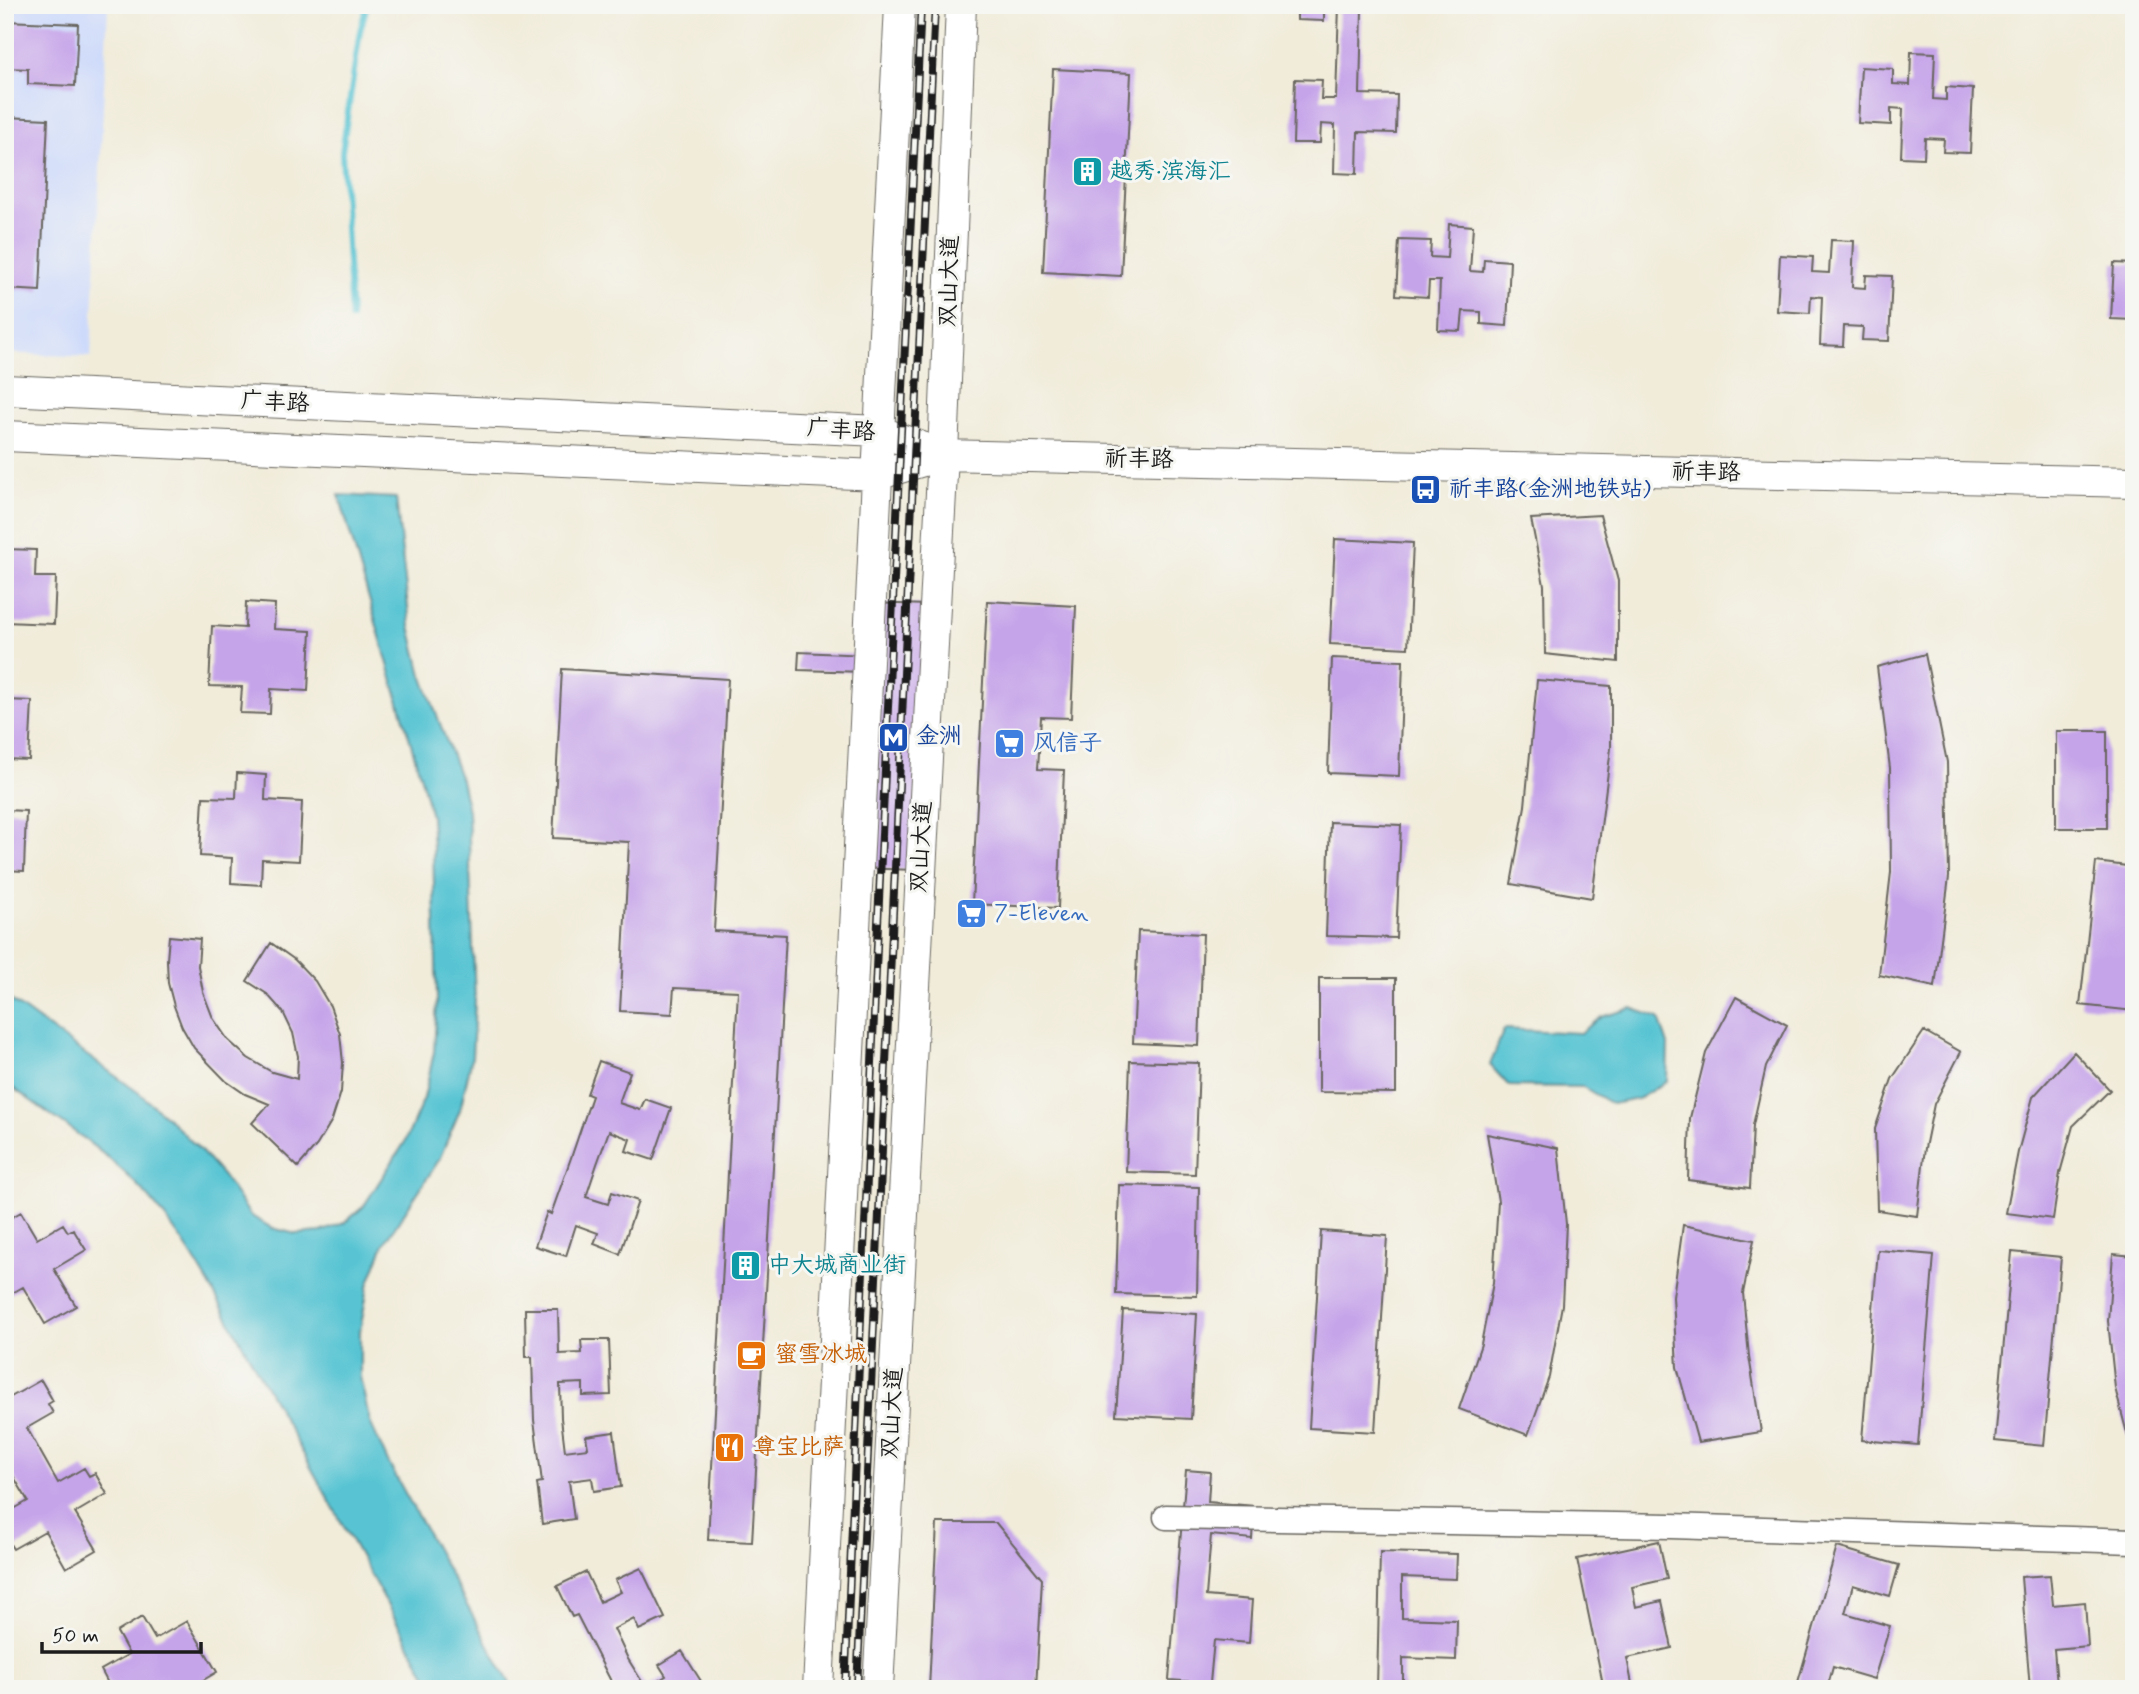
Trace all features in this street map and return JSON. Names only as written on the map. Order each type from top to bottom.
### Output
[{"type":"street","points":[[818,1689],[900,5]]},
{"type":"street","name":"双山大道","points":[[878,1689],[943,456],[961,5]]},
{"type":"street","name":"广丰路","points":[[5,390],[879,431],[943,456]]},
{"type":"street","name":"广丰路","points":[[5,436],[877,475],[943,456]]},
{"type":"street","name":"祈丰路","points":[[943,456],[2134,482]]},
{"type":"street","points":[[1166,1517],[1671,1526],[2134,1541]]},
{"type":"shaded area","points":[[5,5],[108,5],[91,357],[5,353]]},
{"type":"water","points":[[339,495],[396,498],[410,626],[422,675],[461,780],[468,811],[475,1001],[472,1057],[460,1110],[439,1160],[384,1244],[368,1286],[360,1331],[360,1377],[370,1422],[388,1462],[513,1689],[434,1689],[209,1284],[181,1240],[150,1198],[125,1173],[82,1137],[5,1082],[5,996],[139,1093],[170,1120],[227,1181],[250,1215],[272,1228],[296,1234],[321,1232],[344,1223],[363,1207],[405,1142],[424,1098],[434,1052],[437,1000],[431,817]]},
{"type":"water","points":[[1632,1008],[1659,1018],[1668,1045],[1667,1081],[1638,1099],[1612,1104],[1583,1087],[1509,1086],[1490,1065],[1504,1029],[1580,1033],[1602,1017]]},
{"type":"building","points":[[1297,5],[1324,5],[1324,21],[1297,20]]},
{"type":"building","points":[[1339,5],[1400,5],[1400,11],[1362,9],[1360,94],[1397,95],[1396,133],[1358,132],[1357,174],[1334,173],[1335,125],[1321,124],[1320,143],[1293,143],[1295,79],[1322,80],[1321,99],[1336,99]]},
{"type":"building","points":[[5,21],[78,24],[75,86],[28,84],[28,69],[5,68]]},
{"type":"building","points":[[1911,52],[1935,53],[1933,99],[1946,100],[1946,87],[1973,89],[1970,153],[1943,152],[1944,139],[1925,138],[1924,158],[1901,157],[1903,109],[1891,108],[1891,125],[1858,123],[1861,67],[1893,69],[1893,84],[1910,85]]},
{"type":"building","name":"越秀·滨海汇","points":[[1053,69],[1131,73],[1121,276],[1043,272]]},
{"type":"building","points":[[5,117],[48,119],[40,291],[5,289]]},
{"type":"building","points":[[1449,224],[1473,226],[1470,271],[1483,272],[1484,259],[1510,261],[1507,326],[1481,324],[1481,312],[1463,311],[1461,331],[1438,330],[1440,281],[1429,281],[1428,297],[1396,295],[1399,240],[1431,241],[1430,257],[1447,258]]},
{"type":"building","points":[[1831,240],[1854,241],[1852,287],[1865,288],[1866,275],[1892,276],[1889,341],[1862,340],[1863,327],[1844,326],[1843,346],[1820,345],[1822,297],[1811,296],[1810,313],[1777,311],[1780,255],[1813,257],[1812,272],[1829,273]]},
{"type":"building","points":[[2114,263],[2134,264],[2134,320],[2111,319]]},
{"type":"building","points":[[1600,515],[1618,581],[1618,662],[1545,654],[1544,585],[1531,519]]},
{"type":"building","points":[[1335,539],[1413,543],[1408,648],[1330,644]]},
{"type":"building","points":[[5,549],[36,550],[35,577],[56,577],[54,624],[5,622]]},
{"type":"building","name":"风信子","points":[[987,601],[1076,606],[1071,718],[1041,717],[1038,769],[1064,770],[1058,908],[972,904]]},
{"type":"building","points":[[246,602],[275,604],[274,629],[311,631],[308,691],[271,689],[270,714],[240,713],[242,687],[209,686],[212,626],[245,628]]},
{"type":"building","name":"金洲","points":[[870,603],[928,605],[916,870],[857,868],[866,672],[798,670],[799,652],[867,655]]},
{"type":"building","points":[[1925,654],[1947,762],[1949,877],[1935,987],[1879,975],[1891,872],[1890,768],[1877,667]]},
{"type":"building","points":[[1332,658],[1403,661],[1399,776],[1328,773]]},
{"type":"building","points":[[562,669],[728,679],[714,931],[786,935],[752,1542],[708,1540],[738,991],[674,988],[672,1014],[620,1011],[629,842],[553,838]]},
{"type":"building","points":[[1537,680],[1611,686],[1611,748],[1592,898],[1511,884],[1525,806]]},
{"type":"building","points":[[5,700],[32,701],[29,760],[5,759]]},
{"type":"building","points":[[2056,731],[2107,731],[2107,828],[2056,828]]},
{"type":"building","points":[[237,773],[266,775],[265,800],[302,802],[299,861],[262,859],[261,885],[231,883],[232,858],[200,856],[203,797],[236,798]]},
{"type":"building","points":[[5,810],[26,811],[24,871],[5,870]]},
{"type":"building","points":[[1330,822],[1401,825],[1396,938],[1326,936]]},
{"type":"building","points":[[2096,862],[2134,867],[2134,1011],[2080,1005]]},
{"type":"building","points":[[1138,931],[1203,934],[1199,1046],[1133,1043]]},
{"type":"building","points":[[169,936],[200,939],[198,966],[203,992],[213,1018],[228,1040],[248,1058],[272,1072],[297,1079],[298,1056],[293,1033],[283,1012],[267,994],[247,981],[271,943],[295,960],[315,981],[330,1006],[340,1034],[343,1063],[341,1092],[332,1120],[317,1145],[298,1167],[252,1123],[269,1104],[245,1094],[226,1081],[194,1048],[182,1027],[168,983]]},
{"type":"building","points":[[1319,978],[1396,978],[1396,1093],[1319,1092]]},
{"type":"building","points":[[1736,997],[1787,1025],[1766,1067],[1753,1125],[1750,1188],[1688,1180],[1690,1118],[1706,1053]]},
{"type":"building","points":[[1924,1031],[1961,1052],[1934,1104],[1925,1148],[1917,1216],[1877,1210],[1875,1129],[1892,1079]]},
{"type":"building","points":[[2074,1052],[2110,1090],[2073,1126],[2060,1173],[2053,1219],[2006,1213],[2018,1152],[2033,1097]]},
{"type":"building","points":[[599,1061],[630,1072],[619,1103],[640,1110],[645,1099],[671,1108],[653,1160],[626,1151],[630,1139],[609,1131],[597,1164],[586,1197],[608,1204],[612,1192],[638,1201],[620,1254],[594,1244],[598,1233],[576,1225],[566,1256],[535,1246],[547,1212],[551,1214],[572,1155],[592,1096],[587,1094]]},
{"type":"building","points":[[1130,1061],[1199,1063],[1195,1174],[1126,1172]]},
{"type":"building","points":[[1487,1134],[1558,1148],[1566,1224],[1562,1305],[1549,1377],[1528,1435],[1459,1409],[1481,1344],[1493,1283],[1498,1201]]},
{"type":"building","points":[[1119,1185],[1199,1187],[1197,1296],[1116,1294]]},
{"type":"building","points":[[21,1212],[37,1239],[63,1224],[68,1232],[73,1229],[86,1250],[54,1269],[76,1306],[45,1324],[23,1287],[5,1297],[5,1221]]},
{"type":"building","points":[[1683,1225],[1754,1240],[1743,1293],[1749,1356],[1761,1432],[1698,1442],[1677,1367],[1673,1297]]},
{"type":"building","points":[[1321,1231],[1387,1236],[1375,1432],[1309,1428]]},
{"type":"building","points":[[1878,1250],[1934,1255],[1918,1445],[1862,1440]]},
{"type":"building","points":[[2012,1252],[2061,1257],[2044,1446],[1995,1441]]},
{"type":"building","points":[[2113,1254],[2134,1256],[2133,1456],[2115,1388],[2108,1321]]},
{"type":"building","points":[[525,1309],[558,1309],[559,1354],[582,1353],[581,1340],[609,1340],[611,1395],[583,1396],[583,1383],[560,1384],[561,1418],[565,1451],[588,1448],[586,1436],[614,1432],[621,1487],[594,1491],[592,1478],[569,1481],[574,1519],[542,1524],[537,1483],[542,1482],[534,1420],[532,1357],[526,1357]]},
{"type":"building","points":[[1123,1310],[1197,1314],[1191,1419],[1116,1415]]},
{"type":"building","points":[[41,1380],[53,1401],[48,1404],[53,1413],[27,1428],[58,1483],[84,1468],[89,1476],[95,1473],[107,1494],[75,1513],[97,1550],[66,1568],[45,1531],[13,1549],[5,1536],[5,1514],[28,1501],[5,1462],[5,1392],[9,1398]]},
{"type":"building","points":[[1186,1470],[1210,1472],[1208,1502],[1254,1506],[1252,1539],[1211,1535],[1206,1596],[1252,1600],[1249,1643],[1214,1640],[1210,1683],[1169,1680]]},
{"type":"building","points":[[937,1523],[996,1523],[1042,1579],[1036,1689],[929,1689]]},
{"type":"building","points":[[1659,1541],[1667,1579],[1632,1587],[1636,1607],[1662,1601],[1672,1648],[1627,1658],[1633,1689],[1604,1689],[1577,1559]]},
{"type":"building","points":[[1837,1547],[1899,1565],[1890,1596],[1853,1585],[1845,1613],[1890,1626],[1874,1679],[1833,1667],[1827,1689],[1796,1689]]},
{"type":"building","points":[[1380,1552],[1457,1554],[1456,1579],[1402,1577],[1402,1618],[1457,1620],[1456,1660],[1403,1658],[1403,1689],[1377,1689]]},
{"type":"building","points":[[641,1568],[665,1618],[639,1630],[634,1619],[614,1629],[628,1659],[646,1688],[666,1676],[659,1665],[682,1651],[706,1689],[615,1689],[577,1615],[572,1617],[557,1586],[586,1572],[600,1602],[621,1592],[615,1580]]},
{"type":"building","points":[[2050,1575],[2053,1605],[2085,1602],[2088,1646],[2054,1649],[2057,1685],[2093,1682],[2093,1689],[2030,1689],[2021,1577]]},
{"type":"building","points":[[142,1617],[155,1639],[187,1621],[217,1672],[188,1689],[111,1689],[101,1670],[129,1654],[117,1632]]},
{"type":"waterway","points":[[351,318],[342,152],[360,31],[367,5]]},
{"type":"railway","points":[[845,1689],[921,5]]},
{"type":"railway","points":[[857,1689],[935,5]]},
{"type":"place","name":"越秀·滨海汇","points":[[1087,172]]},
{"type":"place","name":"祈丰路(金洲地铁站)","points":[[1426,490]]},
{"type":"place","name":"金洲","points":[[893,737]]},
{"type":"place","name":"风信子","points":[[1010,744]]},
{"type":"place","name":"7-Eleven","points":[[971,914]]},
{"type":"place","name":"中大城商业街","points":[[745,1266]]},
{"type":"place","name":"蜜雪冰城","points":[[752,1355]]},
{"type":"place","name":"尊宝比萨","points":[[730,1448]]}]
